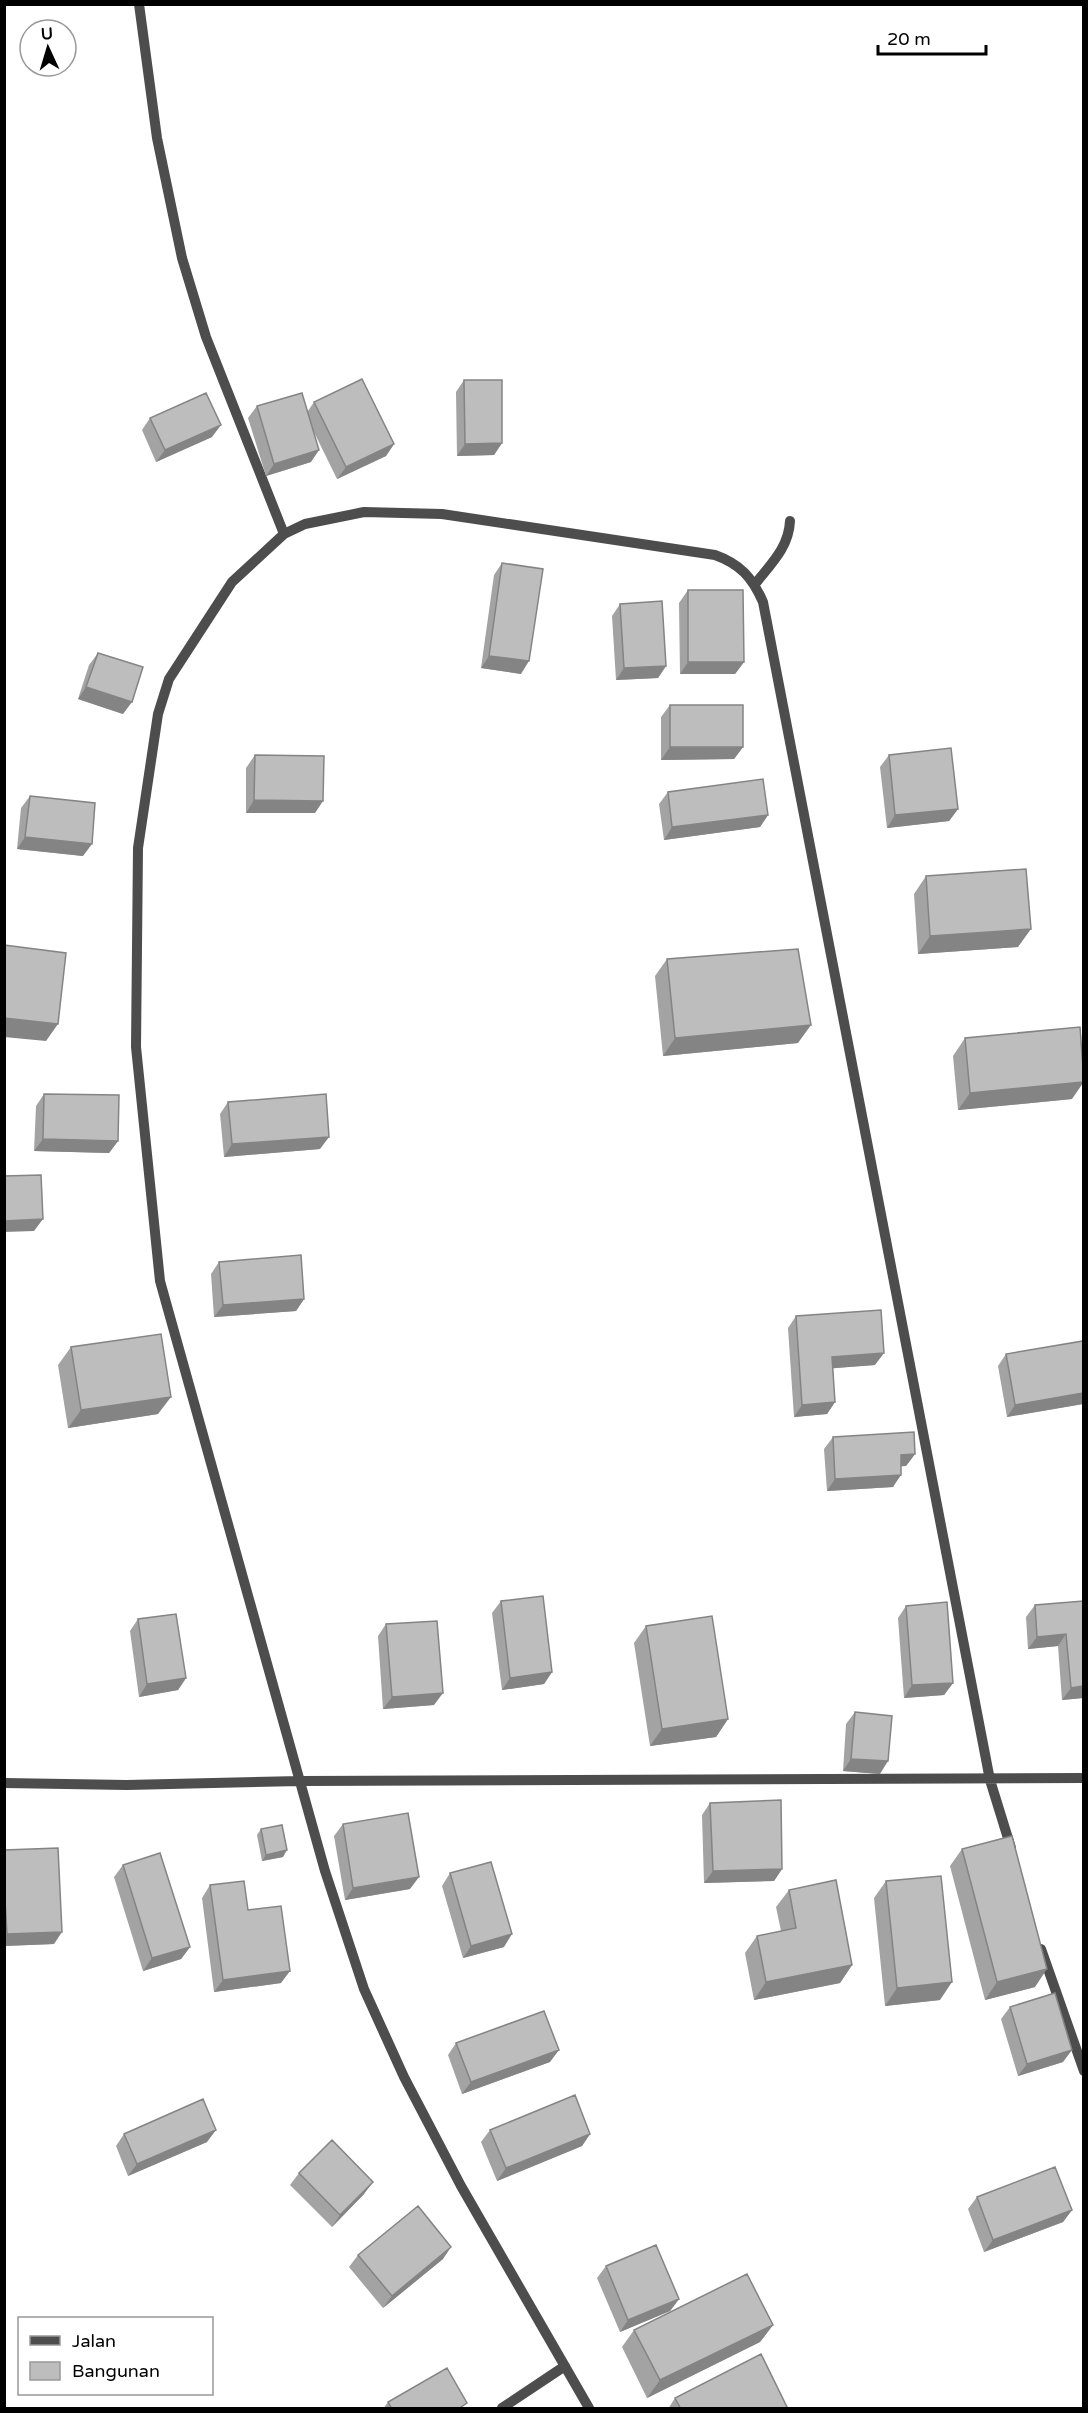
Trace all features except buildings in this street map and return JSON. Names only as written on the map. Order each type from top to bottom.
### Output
[{"type":"street","points":[[139,4],[157,138],[182,258],[206,338],[284,534]]},
{"type":"street","points":[[589,2409],[461,2186],[390,2048],[364,1989],[325,1871],[160,1281],[136,1047],[138,848],[158,714],[169,679],[232,582],[284,534],[305,524],[364,512],[442,514],[715,555],[744,569],[755,584],[765,613],[990,1780],[1013,1857]]},
{"type":"street","points":[[755,584],[785,546],[790,521]]},
{"type":"street","points":[[4,1783],[127,1785],[300,1781],[1083,1778]]},
{"type":"street","points":[[1036,1934],[1083,2071]]},
{"type":"street","points":[[502,2409],[565,2366]]}]
